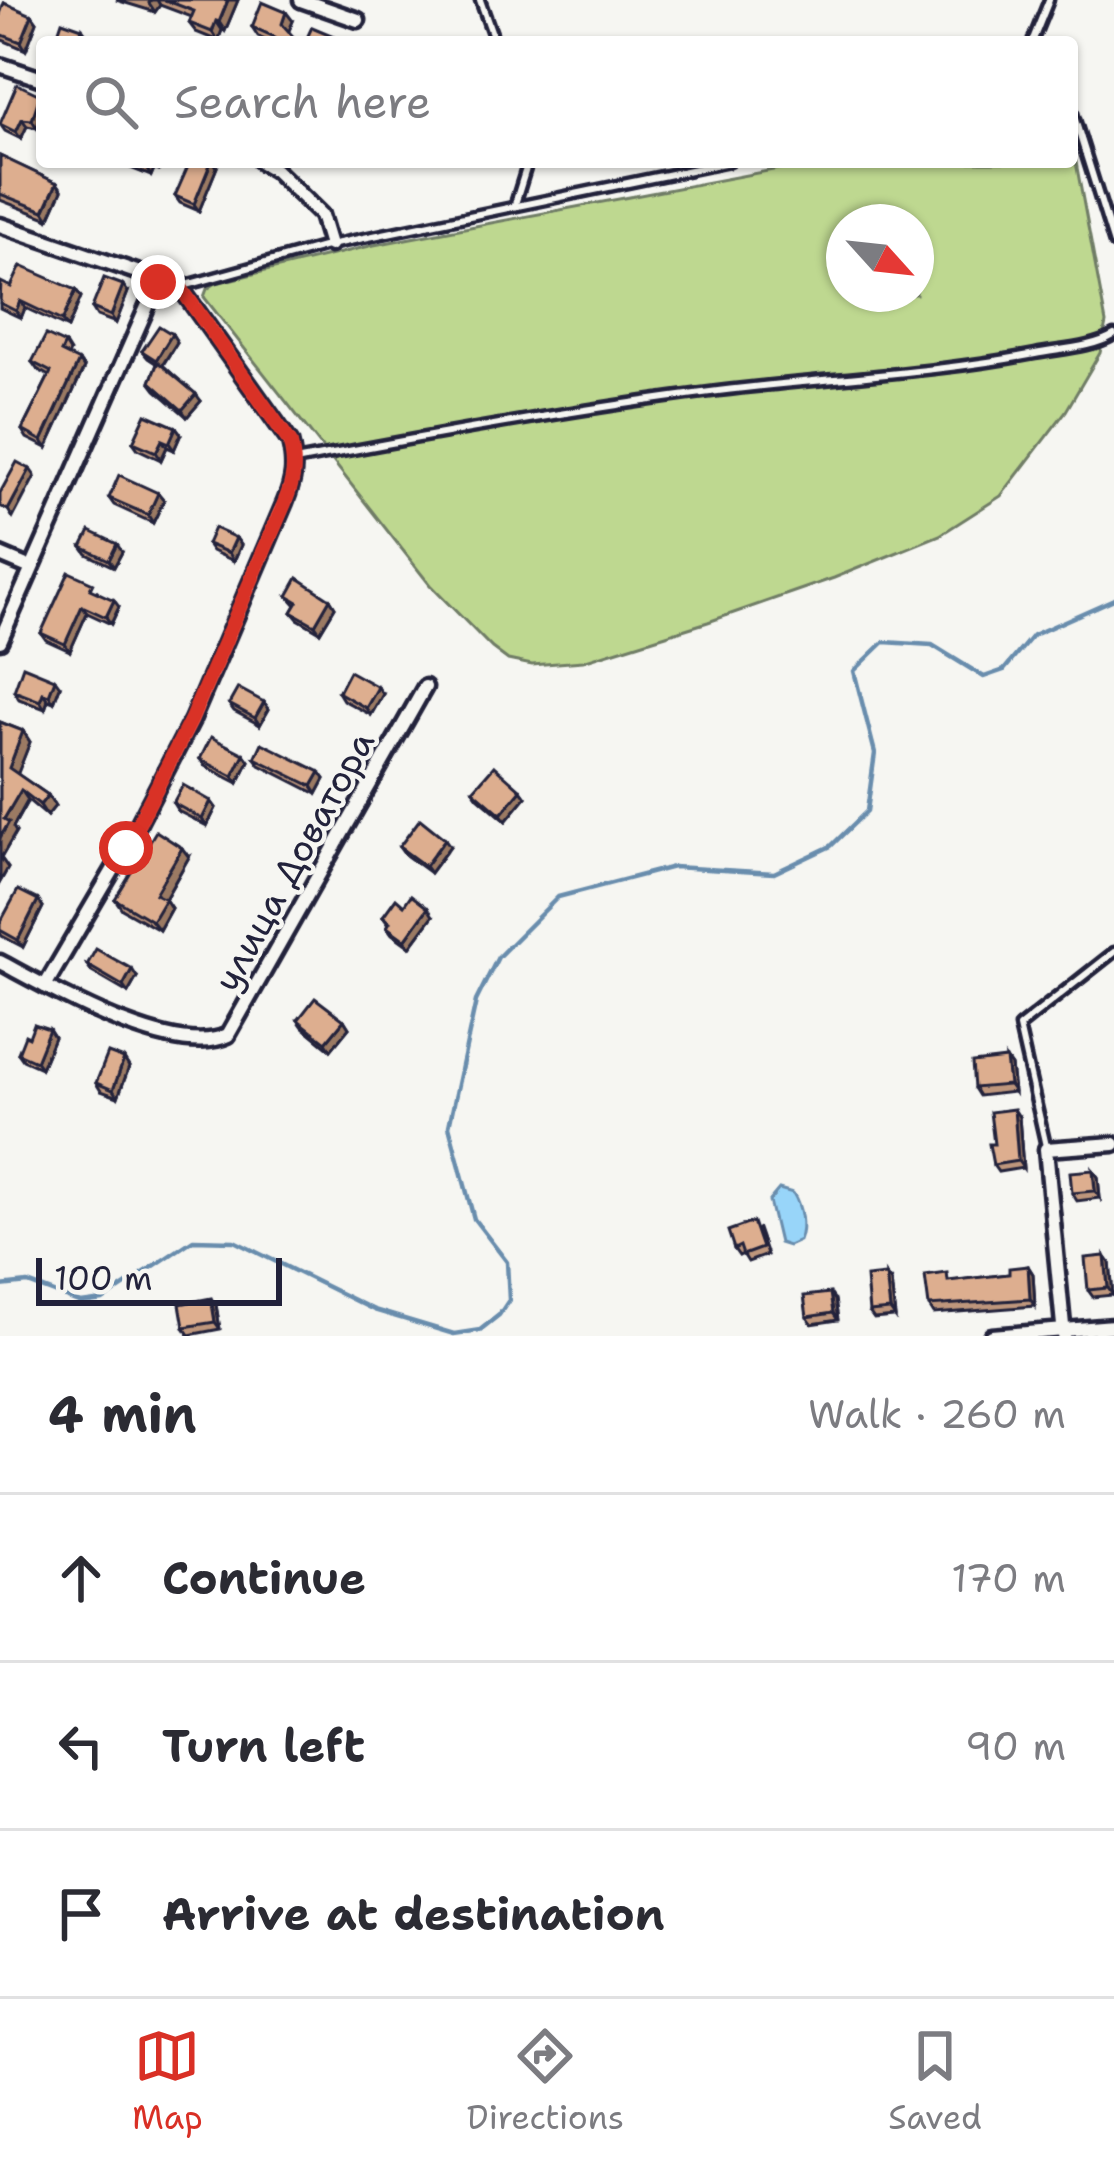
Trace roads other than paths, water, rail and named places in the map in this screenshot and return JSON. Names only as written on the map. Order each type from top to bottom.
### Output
[{"type":"street","points":[[301,0],[337,7],[358,20]]},
{"type":"street","points":[[0,65],[36,77]]},
{"type":"street","points":[[272,168],[322,215],[330,245]]},
{"type":"street","points":[[0,225],[180,287],[290,442],[295,461],[285,502],[191,720],[126,848],[45,986]]},
{"type":"street","points":[[0,641],[158,282]]},
{"type":"street","points":[[0,555],[31,568]]},
{"type":"street","name":"улица Доватора","points":[[0,962],[130,1024],[183,1041],[203,1044],[228,1035],[425,687]]},
{"type":"street","points":[[1063,1333],[1046,1149],[1114,1144]]},
{"type":"street","points":[[992,1336],[1114,1326]]},
{"type":"lane","points":[[480,0],[493,36]]},
{"type":"lane","points":[[1034,36],[1049,0]]},
{"type":"lane","points":[[1078,129],[1114,244]]},
{"type":"lane","points":[[514,207],[526,168]]},
{"type":"lane","points":[[180,287],[330,245],[700,168]]},
{"type":"lane","points":[[295,461],[494,423],[721,391],[1001,361],[1096,343],[1114,335]]},
{"type":"lane","points":[[1046,1149],[1018,1028],[1114,952]]},
{"type":"water","points":[[779,1189],[793,1193],[801,1216],[799,1241],[788,1246],[779,1243],[769,1201]]},
{"type":"waterway","points":[[0,1286],[28,1283],[81,1303],[103,1300],[193,1240],[234,1241],[374,1310],[454,1334],[480,1330],[509,1300],[507,1262],[474,1219],[449,1126],[476,1001],[498,957],[558,897],[673,867],[774,873],[831,846],[867,811],[875,753],[854,671],[884,642],[932,645],[984,677],[1004,670],[1033,635],[1114,599]]}]
